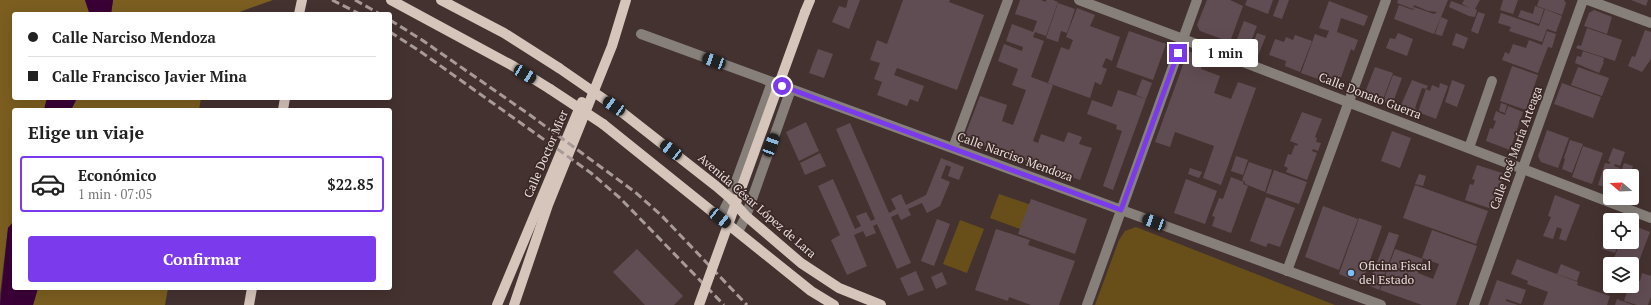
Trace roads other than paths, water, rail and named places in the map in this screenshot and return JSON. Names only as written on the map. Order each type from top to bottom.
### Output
[{"type":"main road","points":[[299,12],[302,0]]},
{"type":"main road","points":[[391,0],[512,66],[603,124],[811,291],[834,305]]},
{"type":"main road","name":"Avenida César López de Lara","points":[[441,0],[504,33],[559,68],[614,106],[730,198],[746,216],[801,263],[839,288],[874,304]]},
{"type":"main road","name":"Calle Doctor Mier","points":[[514,305],[548,205],[612,46],[626,0]]},
{"type":"main road","points":[[699,305],[810,0]]},
{"type":"main road","name":"Calle Doctor Mier","points":[[497,305],[606,45],[621,14]]},
{"type":"main road","points":[[252,290],[252,304]]},
{"type":"street","points":[[953,148],[1008,0]]},
{"type":"street","name":"Calle Donato Guerra","points":[[1079,0],[1183,38],[1651,218]]},
{"type":"street","points":[[1087,305],[1197,0]]},
{"type":"street","points":[[1287,271],[1350,103],[1386,0]]},
{"type":"street","name":"Calle José María Arteaga","points":[[1474,305],[1583,0]]},
{"type":"street","points":[[1588,0],[1651,23]]},
{"type":"street","name":"Calle Narciso Mendoza","points":[[641,34],[1381,305]]},
{"type":"street","points":[[1469,148],[1492,81]]},
{"type":"street","points":[[720,218],[730,198],[772,82]]},
{"type":"street","points":[[738,232],[746,216],[791,89]]},
{"type":"railway","points":[[332,0],[356,12]]},
{"type":"railway","points":[[355,0],[376,12]]},
{"type":"railway","points":[[392,21],[422,40],[530,115],[635,192],[661,215],[747,305]]},
{"type":"railway","points":[[392,33],[421,52],[591,173],[620,198],[724,305]]},
{"type":"place","name":"Oficina Fiscal del Estado","points":[[1351,273]]}]
